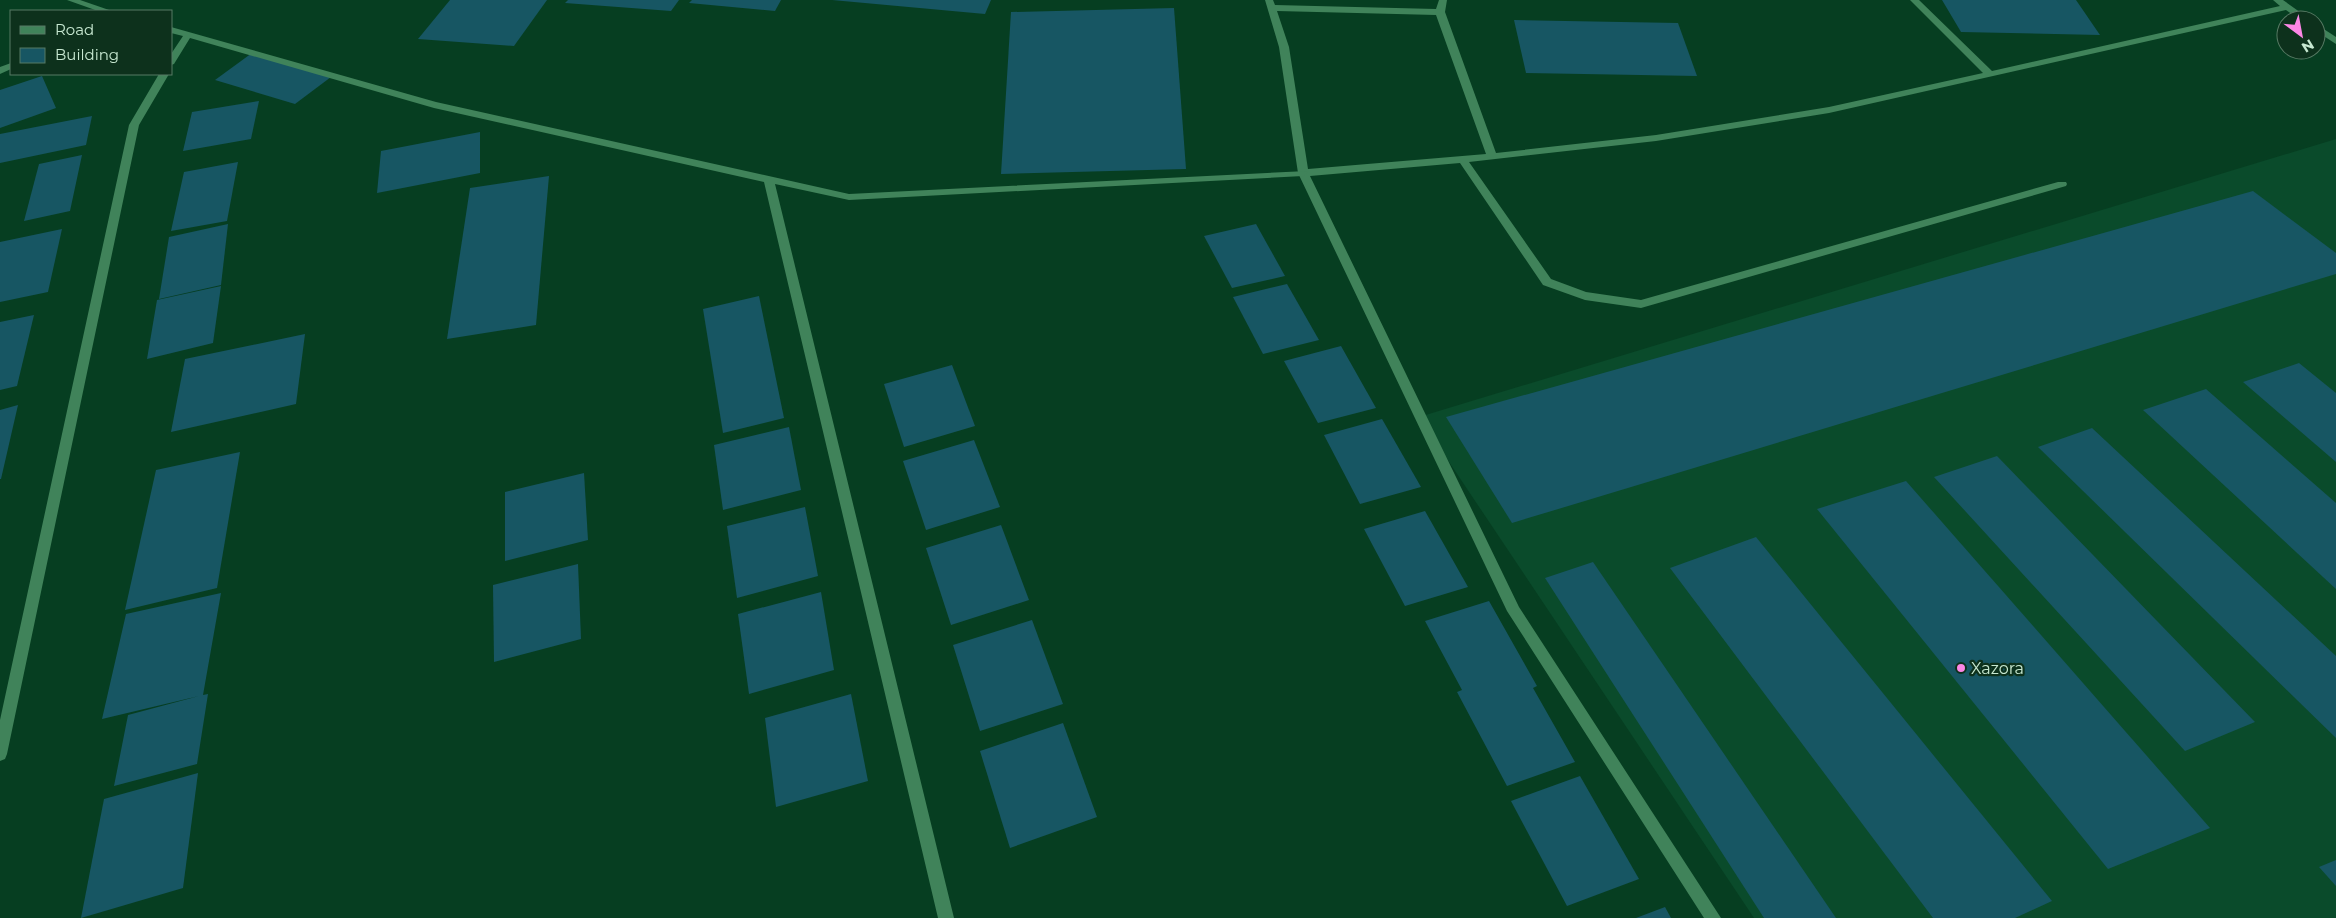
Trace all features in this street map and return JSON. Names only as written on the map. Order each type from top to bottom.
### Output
[{"type":"street","points":[[71,0],[104,10]]},
{"type":"street","points":[[1443,0],[1440,12],[1492,157]]},
{"type":"street","points":[[1914,0],[1990,74]]},
{"type":"street","points":[[2277,0],[2292,10]]},
{"type":"street","points":[[1440,12],[1270,4],[1284,47],[1303,173],[1514,611],[1713,918]]},
{"type":"street","points":[[172,30],[434,105],[849,197],[1303,173],[1492,157],[1656,138],[1829,110],[2288,7]]},
{"type":"street","points":[[172,60],[188,34]]},
{"type":"street","points":[[0,754],[134,125],[163,75]]},
{"type":"street","points":[[1462,159],[1547,282],[1586,296],[1641,304],[2062,184]]},
{"type":"street","points":[[769,180],[946,918]]},
{"type":"shaded area","name":"Xazora","points":[[2336,139],[2336,918],[1754,918],[1419,417]]},
{"type":"building","points":[[450,0],[547,0],[514,46],[418,39]]},
{"type":"building","points":[[568,0],[679,0],[671,11],[565,3]]},
{"type":"building","points":[[692,0],[781,0],[775,11],[689,3]]},
{"type":"building","points":[[832,0],[991,0],[985,14]]},
{"type":"building","points":[[1942,0],[2076,0],[2100,35],[1961,32]]},
{"type":"building","points":[[1174,8],[1186,169],[1001,174],[1011,12]]},
{"type":"building","points":[[1514,20],[1678,23],[1697,76],[1526,73]]},
{"type":"building","points":[[252,53],[331,77],[295,104],[215,80]]},
{"type":"building","points":[[42,76],[56,108],[0,128],[0,90]]},
{"type":"building","points":[[259,101],[251,139],[183,151],[192,112]]},
{"type":"building","points":[[92,116],[86,145],[0,163],[0,134]]},
{"type":"building","points":[[480,132],[480,173],[377,193],[381,151]]},
{"type":"building","points":[[82,155],[70,211],[24,221],[39,164]]},
{"type":"building","points":[[238,162],[227,221],[171,231],[184,172]]},
{"type":"building","points":[[549,176],[536,325],[447,339],[470,188]]},
{"type":"building","points":[[2253,191],[2336,253],[2336,274],[1512,523],[1446,417]]},
{"type":"building","points":[[228,224],[221,285],[159,299],[169,237]]},
{"type":"building","points":[[1256,224],[1285,276],[1232,288],[1204,236]]},
{"type":"building","points":[[62,229],[48,292],[0,302],[0,242]]},
{"type":"building","points":[[1287,284],[1319,340],[1263,354],[1233,297]]},
{"type":"building","points":[[221,286],[213,343],[147,359],[157,300]]},
{"type":"building","points":[[759,296],[784,418],[723,433],[703,309]]},
{"type":"building","points":[[34,315],[17,386],[0,390],[0,322]]},
{"type":"building","points":[[305,334],[296,404],[171,432],[185,359]]},
{"type":"building","points":[[1341,346],[1376,408],[1318,423],[1284,361]]},
{"type":"building","points":[[2299,363],[2336,393],[2336,462],[2243,382]]},
{"type":"building","points":[[952,365],[975,426],[904,447],[884,384]]},
{"type":"building","points":[[2206,389],[2336,503],[2336,589],[2143,410]]},
{"type":"building","points":[[18,405],[1,479],[0,479],[0,410]]},
{"type":"building","points":[[1382,419],[1421,487],[1360,504],[1324,435]]},
{"type":"building","points":[[789,427],[801,490],[723,510],[714,445]]},
{"type":"building","points":[[2092,428],[2336,656],[2336,738],[2038,447]]},
{"type":"building","points":[[974,440],[1000,507],[926,530],[903,461]]},
{"type":"building","points":[[240,452],[217,588],[125,610],[156,470]]},
{"type":"building","points":[[1997,456],[2255,722],[2185,751],[1934,477]]},
{"type":"building","points":[[584,473],[588,540],[505,561],[505,492]]},
{"type":"building","points":[[1906,481],[2210,828],[2108,869],[1817,509]]},
{"type":"building","points":[[805,507],[818,576],[737,598],[727,526]]},
{"type":"building","points":[[1425,511],[1468,587],[1405,606],[1364,529]]},
{"type":"building","points":[[1001,525],[1029,600],[951,625],[926,548]]},
{"type":"building","points":[[1756,537],[2052,901],[2015,918],[1933,918],[1670,568]]},
{"type":"building","points":[[1593,562],[1836,918],[1764,918],[1545,578]]},
{"type":"building","points":[[578,564],[581,639],[494,662],[493,585]]},
{"type":"building","points":[[821,592],[834,670],[749,694],[738,614]]},
{"type":"building","points":[[221,593],[203,695],[208,694],[197,764],[114,786],[128,715],[199,696],[102,719],[126,614]]},
{"type":"building","points":[[1489,601],[1537,686],[1533,688],[1575,762],[1507,786],[1457,692],[1462,690],[1425,621]]},
{"type":"building","points":[[1032,620],[1063,704],[980,731],[953,645]]},
{"type":"building","points":[[851,694],[868,781],[776,807],[765,718]]},
{"type":"building","points":[[1063,723],[1097,817],[1010,848],[980,751]]},
{"type":"building","points":[[198,773],[183,888],[81,918],[104,799]]},
{"type":"building","points":[[1580,776],[1639,879],[1567,906],[1511,801]]},
{"type":"building","points":[[2336,860],[2336,886],[2319,867]]},
{"type":"building","points":[[1665,907],[1671,918],[1636,918]]},
{"type":"place","name":"Xazora","points":[[1961,668]]}]
